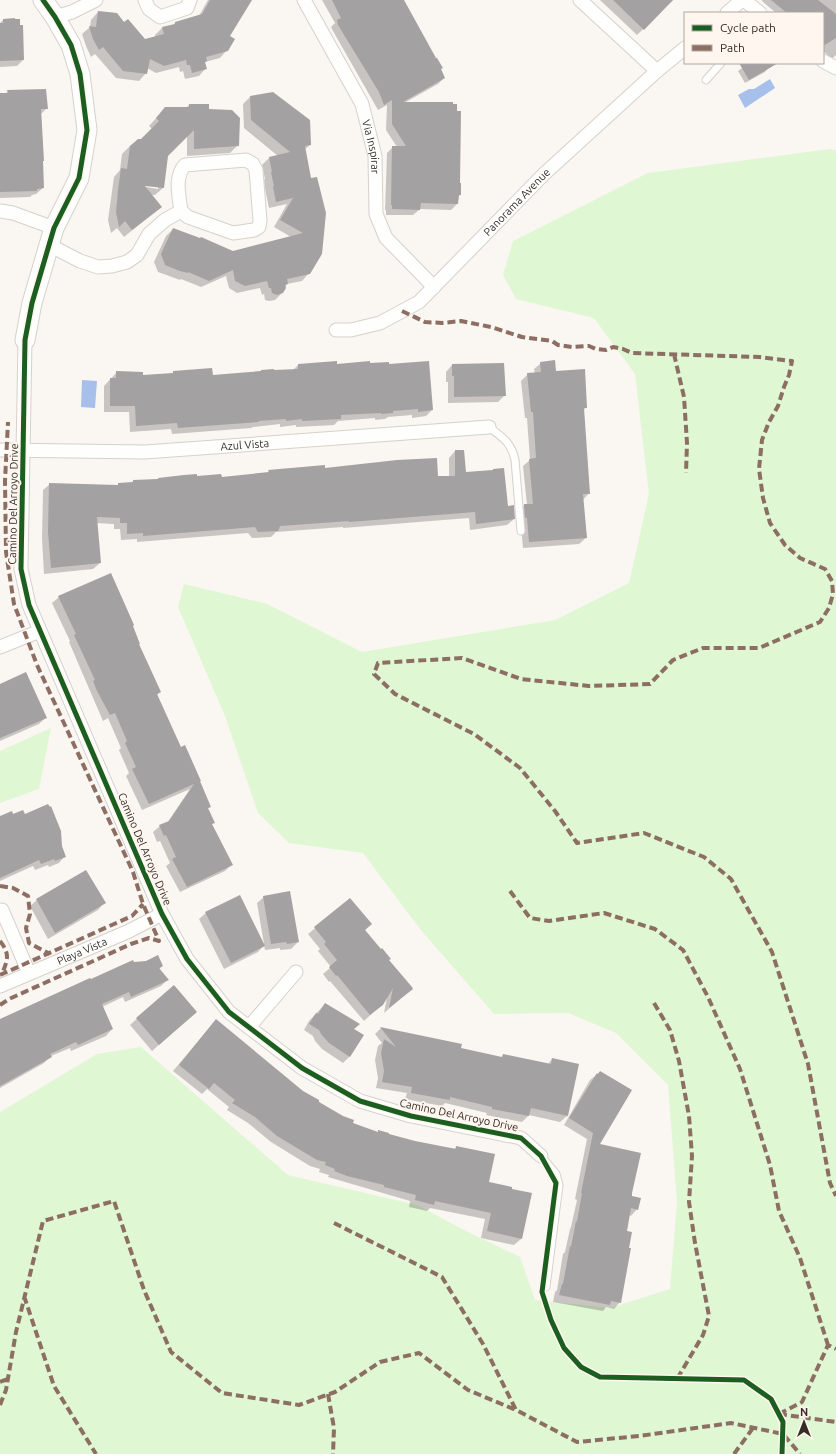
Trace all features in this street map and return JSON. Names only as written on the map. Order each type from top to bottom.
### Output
[{"type":"street","points":[[26,340],[32,303],[52,236],[79,178],[87,130],[80,74],[71,45],[55,17],[43,0]]},
{"type":"street","points":[[55,17],[72,12],[96,0]]},
{"type":"street","points":[[145,0],[149,9],[160,16],[187,8],[190,0]]},
{"type":"street","name":"Via Inspirar","points":[[304,0],[362,104],[375,156],[376,214],[386,238],[434,287]]},
{"type":"street","points":[[580,0],[657,71]]},
{"type":"street","points":[[728,12],[743,0],[759,12]]},
{"type":"street","name":"Panorama Avenue","points":[[336,330],[351,330],[380,323],[419,302],[544,174],[657,71],[684,49]]},
{"type":"street","points":[[824,62],[836,68]]},
{"type":"street","points":[[246,160],[253,164],[256,170],[260,221],[259,227],[254,230],[233,233],[188,217],[180,211],[178,178],[180,170],[185,165],[246,160]]},
{"type":"street","points":[[0,211],[13,213],[52,236],[80,261],[98,267],[112,266],[127,262],[137,256],[149,234],[165,220],[180,211]]},
{"type":"street","name":"Camino Del Arroyo Drive","points":[[26,340],[21,569],[29,605],[162,914],[186,959],[229,1012],[302,1068],[360,1101],[411,1116],[521,1138],[541,1156]]},
{"type":"street","name":"Azul Vista","points":[[0,450],[145,452],[489,427]]},
{"type":"street","points":[[0,647],[40,631]]},
{"type":"street","points":[[2,910],[29,973]]},
{"type":"street","name":"Playa Vista","points":[[0,986],[127,932],[162,914]]},
{"type":"street","points":[[249,1027],[296,972]]},
{"type":"lane","points":[[706,80],[721,64]]},
{"type":"lane","points":[[489,427],[508,442],[513,451],[521,530]]},
{"type":"lane","points":[[541,1156],[556,1174],[559,1185],[546,1287]]},
{"type":"green space","points":[[830,149],[836,150],[836,1454],[0,1454],[0,1112],[97,1054],[141,1047],[288,1175],[417,1205],[520,1257],[535,1300],[610,1308],[670,1289],[677,1202],[668,1085],[616,1033],[568,1013],[494,1014],[420,929],[363,853],[289,843],[258,813],[225,716],[178,607],[184,584],[267,604],[362,652],[555,620],[629,583],[649,494],[635,374],[594,318],[516,299],[503,275],[513,241],[648,173]]},
{"type":"green space","points":[[51,728],[39,789],[0,803],[0,751]]},
{"type":"water","points":[[770,79],[775,88],[745,108],[738,95],[749,89],[754,89]]},
{"type":"water","points":[[82,380],[97,381],[95,408],[81,407]]},
{"type":"building","points":[[210,0],[252,0],[230,36],[235,39],[228,51],[206,57],[207,61],[205,62],[207,69],[192,73],[190,65],[187,65],[186,60],[164,66],[150,59],[147,74],[123,71],[103,47],[99,50],[93,39],[89,26],[96,27],[98,11],[117,13],[124,22],[128,19],[145,39],[164,34],[162,27],[202,14]]},
{"type":"building","points":[[332,0],[404,0],[443,68],[441,69],[445,78],[403,102],[453,102],[453,104],[457,104],[457,111],[461,111],[461,195],[459,195],[458,204],[421,203],[420,210],[392,209],[392,146],[406,146],[392,124],[392,100],[384,105],[379,92],[338,25],[337,20],[341,18]]},
{"type":"building","points":[[613,0],[673,0],[644,30]]},
{"type":"building","points":[[771,0],[818,0],[836,14],[836,38],[824,45],[824,12],[786,12]]},
{"type":"building","points":[[3,19],[20,19],[20,25],[23,25],[24,60],[0,61],[0,23],[3,23]]},
{"type":"building","points":[[740,64],[776,64],[749,80]]},
{"type":"building","points":[[46,89],[48,109],[41,109],[44,188],[37,189],[37,191],[0,192],[0,93],[8,93],[7,90]]},
{"type":"building","points":[[273,92],[310,120],[311,145],[305,146],[311,178],[317,177],[326,213],[322,254],[310,274],[287,279],[288,284],[285,285],[286,288],[283,293],[277,295],[272,293],[267,281],[245,286],[235,281],[233,270],[209,281],[188,272],[180,271],[165,265],[161,254],[173,228],[200,238],[201,237],[233,251],[303,233],[280,220],[293,198],[276,202],[273,186],[269,157],[290,152],[251,120],[250,96]]},
{"type":"building","points":[[189,104],[209,104],[209,109],[232,110],[240,118],[239,146],[194,149],[194,130],[168,156],[164,188],[145,186],[162,207],[132,230],[125,221],[119,227],[116,212],[118,190],[121,168],[127,169],[130,146],[138,139],[141,139],[159,121],[156,118],[165,107],[189,107]]},
{"type":"building","points":[[555,360],[556,371],[585,369],[587,408],[584,408],[590,494],[583,494],[587,538],[529,542],[524,504],[533,504],[529,459],[536,458],[533,412],[531,412],[527,373],[541,372],[540,362]]},
{"type":"building","points":[[337,361],[337,364],[370,361],[370,363],[389,362],[389,364],[429,361],[433,410],[418,412],[418,409],[393,411],[393,413],[381,414],[341,415],[341,419],[302,421],[302,419],[286,421],[286,419],[178,428],[177,423],[136,426],[135,406],[110,406],[110,378],[116,378],[116,371],[143,372],[143,375],[212,368],[213,375],[274,369],[298,369],[298,364]]},
{"type":"building","points":[[504,363],[506,396],[454,397],[454,376],[452,376],[452,364]]},
{"type":"building","points":[[455,450],[464,450],[466,472],[504,468],[508,506],[514,505],[515,519],[476,524],[475,512],[280,526],[278,531],[258,532],[255,527],[143,536],[143,533],[127,534],[127,523],[120,523],[120,518],[97,517],[101,563],[51,568],[48,532],[49,483],[118,485],[118,483],[133,482],[133,480],[158,479],[184,475],[197,474],[197,476],[221,474],[222,477],[269,472],[268,470],[325,465],[325,468],[397,460],[437,458],[438,476],[455,476]]},
{"type":"building","points":[[111,573],[134,625],[133,626],[139,644],[161,692],[157,694],[181,747],[185,745],[201,781],[211,807],[208,808],[215,823],[212,824],[233,865],[187,887],[172,859],[176,857],[166,835],[164,836],[159,825],[169,821],[194,784],[149,804],[132,769],[136,767],[125,743],[127,741],[115,713],[110,715],[97,691],[93,681],[95,680],[58,596]]},
{"type":"building","points":[[26,672],[47,718],[0,738],[0,684]]},
{"type":"building","points":[[48,804],[50,807],[51,806],[61,831],[62,846],[66,857],[55,861],[54,859],[41,864],[39,860],[0,878],[0,816],[12,811],[13,814],[23,810],[25,814]]},
{"type":"building","points":[[86,870],[106,903],[55,933],[36,899]]},
{"type":"building","points":[[290,891],[299,942],[271,944],[263,896]]},
{"type":"building","points":[[240,895],[265,946],[231,963],[205,912]]},
{"type":"building","points":[[350,898],[372,924],[365,930],[391,959],[389,960],[413,989],[389,1008],[393,988],[383,1005],[370,1015],[329,967],[337,960],[324,944],[326,942],[314,927]]},
{"type":"building","points":[[158,955],[163,966],[159,968],[169,980],[131,997],[129,992],[102,1004],[113,1029],[78,1045],[76,1042],[50,1054],[52,1057],[0,1086],[0,1019],[133,960],[134,962],[146,961]]},
{"type":"building","points":[[174,985],[197,1012],[159,1045],[136,1018]]},
{"type":"building","points":[[325,1003],[360,1024],[354,1029],[364,1035],[350,1057],[329,1043],[319,1030],[309,1024]]},
{"type":"building","points":[[216,1019],[303,1091],[343,1116],[354,1120],[353,1123],[378,1132],[378,1130],[415,1141],[456,1149],[456,1146],[495,1154],[489,1182],[532,1193],[522,1239],[487,1231],[491,1213],[435,1201],[434,1205],[415,1200],[416,1195],[384,1187],[384,1185],[347,1176],[334,1171],[335,1169],[325,1165],[326,1162],[317,1160],[277,1136],[255,1117],[232,1103],[235,1100],[214,1083],[209,1089],[179,1065]]},
{"type":"building","points":[[380,1027],[462,1044],[461,1048],[502,1057],[503,1054],[551,1064],[552,1058],[579,1064],[568,1116],[531,1108],[529,1116],[492,1109],[492,1107],[450,1097],[450,1100],[411,1093],[412,1087],[382,1082],[384,1071],[381,1053],[384,1039],[396,1047]]},
{"type":"building","points":[[600,1071],[632,1090],[600,1144],[641,1153],[632,1196],[641,1198],[638,1210],[631,1208],[627,1231],[632,1232],[629,1248],[631,1248],[621,1303],[611,1301],[610,1305],[559,1295],[563,1284],[576,1221],[577,1222],[593,1133],[569,1118],[597,1073],[598,1074]]},
{"type":"marked path","points":[[402,311],[425,322],[442,323],[461,321],[491,327],[522,337],[552,341],[558,345],[572,347],[589,346],[596,349],[606,350],[613,347],[632,353],[759,357],[792,361],[789,375],[778,406],[769,422],[762,440],[759,469],[763,498],[770,523],[785,545],[800,558],[825,569],[832,581],[833,594],[829,608],[820,622],[759,648],[703,648],[673,660],[650,684],[589,686],[521,679],[462,658],[378,663],[374,674],[395,694],[474,734],[520,768],[555,811],[577,843],[644,833],[704,857],[731,879],[772,952],[808,1064],[830,1183],[836,1196]]},
{"type":"marked path","points":[[674,354],[684,397],[687,443],[686,473]]},
{"type":"marked path","points":[[0,1005],[9,999],[131,944],[149,938],[159,941],[143,904],[133,872],[37,665],[14,604],[6,552],[5,481],[8,422]]},
{"type":"marked path","points":[[0,886],[13,888],[28,896],[30,914],[26,928],[29,943],[50,954]]},
{"type":"marked path","points":[[510,891],[530,918],[549,921],[604,913],[655,929],[683,950],[708,997],[740,1069],[770,1165],[779,1211],[800,1258],[828,1345]]},
{"type":"marked path","points":[[0,975],[132,916],[143,904]]},
{"type":"marked path","points":[[0,941],[7,953],[6,964],[2,974]]},
{"type":"marked path","points":[[654,1003],[670,1030],[679,1061],[689,1116],[692,1156],[689,1202],[709,1316],[703,1335],[677,1379]]},
{"type":"marked path","points":[[0,1405],[6,1390],[16,1332],[43,1221],[114,1201],[144,1290],[171,1352],[222,1393],[299,1405],[335,1392],[380,1362],[419,1353],[468,1390],[516,1410]]},
{"type":"marked path","points":[[334,1223],[442,1277],[483,1344],[516,1410],[577,1442],[639,1436],[731,1423],[783,1434],[800,1454]]},
{"type":"marked path","points":[[24,1296],[54,1386],[96,1454]]},
{"type":"marked path","points":[[779,1414],[802,1402],[828,1345],[836,1349]]},
{"type":"marked path","points":[[0,1382],[8,1379]]},
{"type":"marked path","points":[[328,1394],[334,1428],[333,1454]]},
{"type":"marked path","points":[[779,1414],[836,1422]]},
{"type":"marked path","points":[[734,1454],[753,1428]]},
{"type":"cycle path","points":[[43,0],[55,17],[71,45],[80,74],[87,130],[79,178],[54,228],[32,303],[25,340],[21,569],[29,605],[162,914],[187,959],[229,1012],[302,1068],[360,1101],[411,1116],[521,1138],[541,1156],[556,1183],[542,1292],[551,1320],[564,1348],[581,1367],[600,1377],[744,1380],[771,1399],[783,1422],[782,1454]]}]
